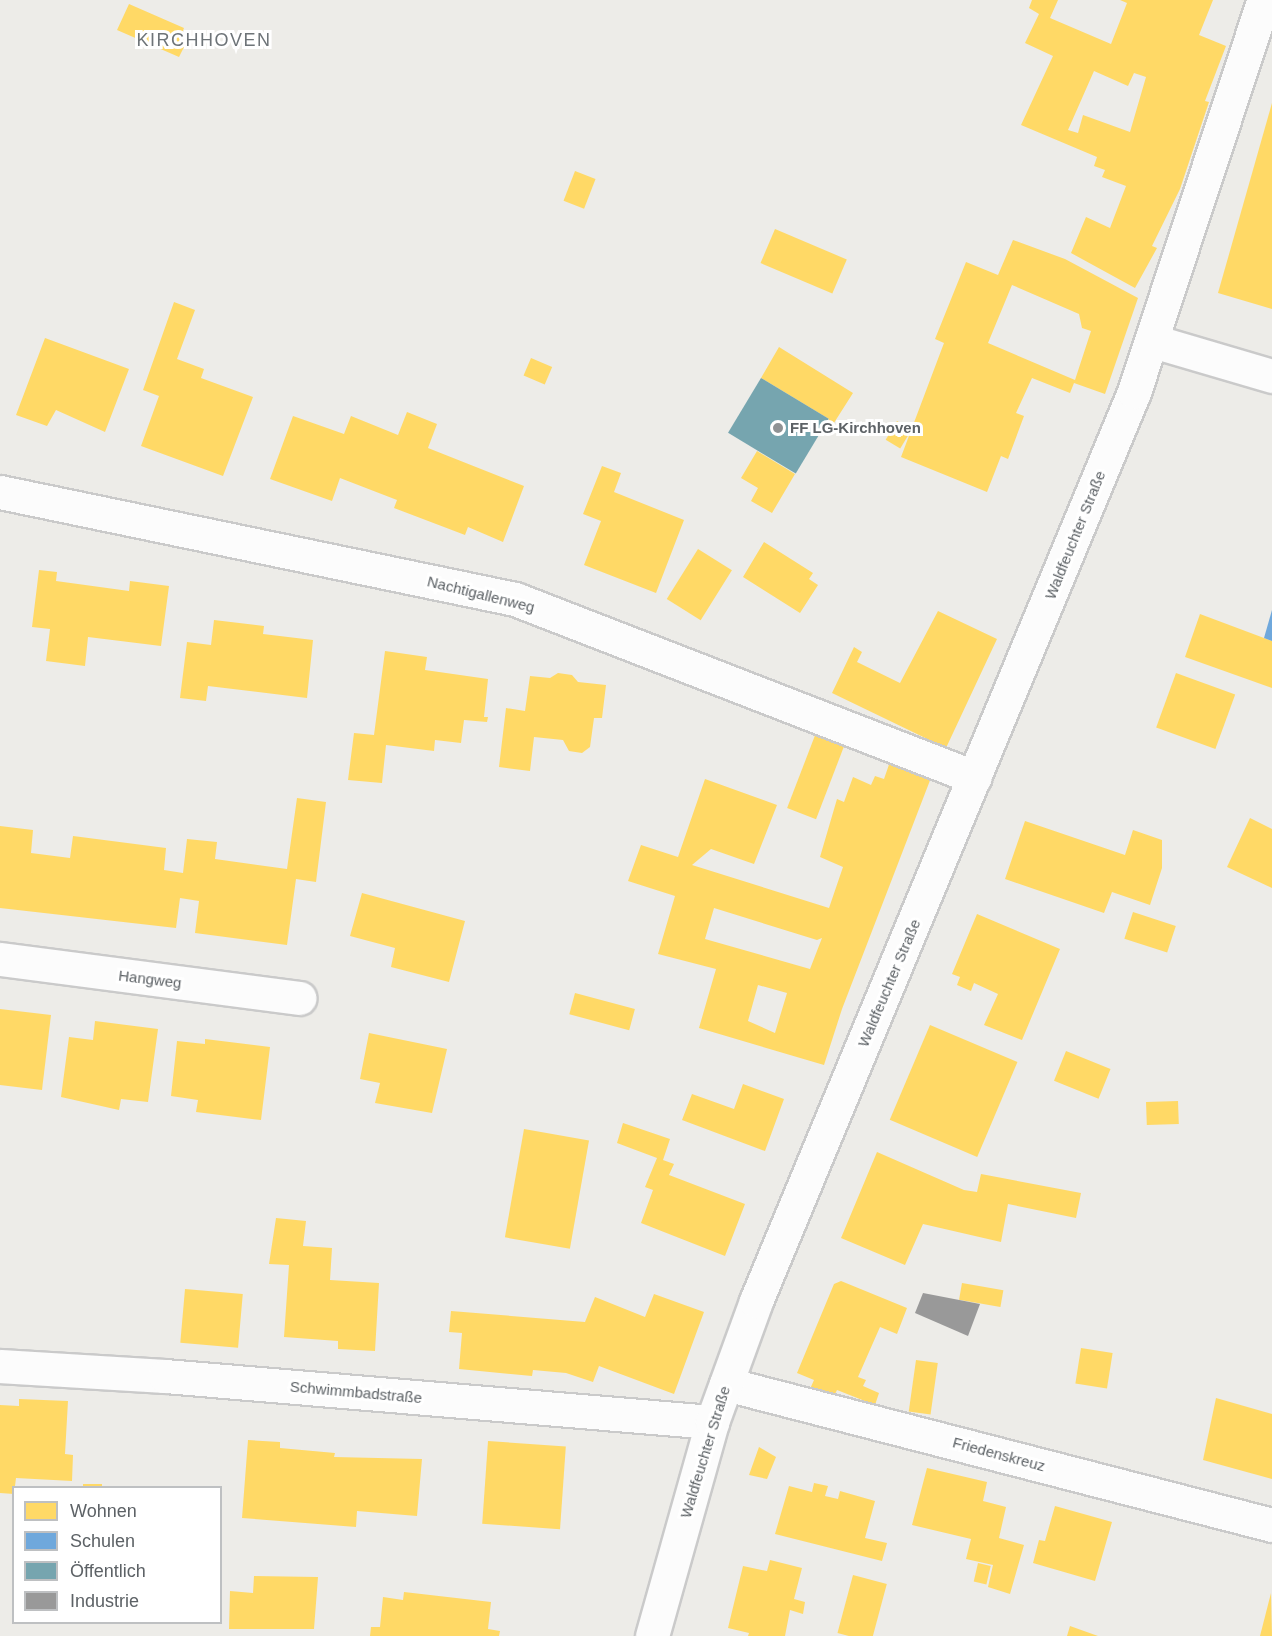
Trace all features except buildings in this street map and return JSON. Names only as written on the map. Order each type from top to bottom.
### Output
[{"type":"street","name":"Waldfeuchter Straße","points":[[652,1636],[712,1422],[756,1301],[975,777],[1153,340],[1256,2]]},
{"type":"street","points":[[1153,340],[1272,376]]},
{"type":"street","name":"Nachtigallenweg","points":[[0,492],[515,599],[975,777]]},
{"type":"street","name":"Hangweg","points":[[0,959],[299,998]]},
{"type":"street","name":"Schwimmbadstraße","points":[[0,1366],[165,1376],[712,1422]]},
{"type":"street","name":"Friedenskreuz","points":[[726,1384],[1272,1525]]},
{"type":"place","name":"FF LG-Kirchhoven","points":[[778,428]]},
{"type":"district","name":"KIRCHHOVEN","points":[[204,40]]}]
